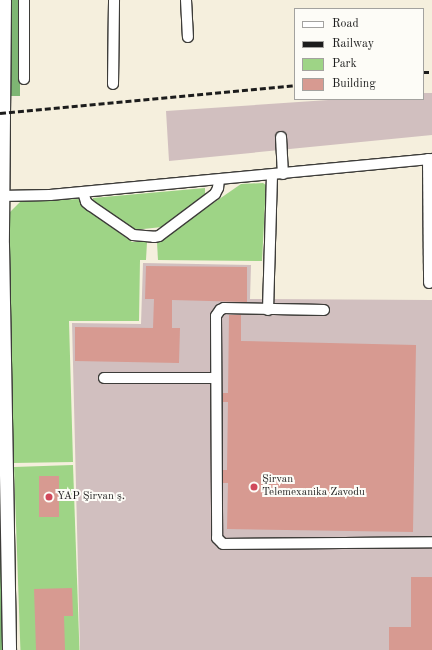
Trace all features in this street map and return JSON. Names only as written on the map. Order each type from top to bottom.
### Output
[{"type":"main road","points":[[4,0],[1,196],[9,650]]},
{"type":"street","points":[[24,0],[24,79]]},
{"type":"street","points":[[113,84],[114,0]]},
{"type":"street","points":[[186,0],[188,37]]},
{"type":"street","points":[[281,137],[283,174]]},
{"type":"street","points":[[1,196],[83,192],[430,159],[429,283]]},
{"type":"street","points":[[268,310],[272,175]]},
{"type":"street","points":[[83,192],[86,202],[90,206],[133,235],[154,237],[159,236],[215,194],[218,188],[218,180]]},
{"type":"street","points":[[324,310],[220,310],[216,316],[217,538],[223,544],[432,542]]},
{"type":"street","points":[[104,378],[216,378]]},
{"type":"shaded area","points":[[424,93],[432,93],[432,135],[169,161],[166,111],[328,100],[424,100]]},
{"type":"shaded area","name":"Şirvan Telemexanika Zavodu","points":[[143,263],[251,265],[250,299],[432,300],[432,650],[80,650],[72,323],[141,324]]},
{"type":"green space","points":[[8,0],[20,0],[20,96],[8,96]]},
{"type":"green space","points":[[263,183],[266,185],[262,261],[158,260],[157,242],[241,184]]},
{"type":"green space","points":[[205,188],[205,194],[162,227],[134,230],[93,202],[93,198]]},
{"type":"green space","points":[[80,199],[82,206],[132,242],[147,242],[146,260],[140,260],[139,321],[69,321],[73,462],[13,463],[9,213],[21,201]]},
{"type":"green space","points":[[0,409],[4,650],[0,650]]},
{"type":"green space","points":[[73,465],[79,650],[20,650],[14,467]]},
{"type":"building","points":[[146,266],[247,267],[247,302],[172,300],[172,328],[180,328],[179,363],[75,361],[75,327],[153,328],[154,299],[145,299]]},
{"type":"building","points":[[229,315],[241,315],[241,341],[416,345],[413,532],[227,529],[228,483],[223,483],[223,470],[227,470],[228,402],[223,402],[223,393],[228,393]]},
{"type":"building","points":[[39,476],[59,476],[59,517],[39,517]]},
{"type":"building","points":[[411,577],[432,577],[432,650],[389,650],[389,627],[411,627]]},
{"type":"building","points":[[72,588],[73,616],[64,616],[65,650],[36,650],[34,589]]},
{"type":"railway","points":[[424,72],[432,72]]},
{"type":"railway","points":[[0,113],[294,85]]},
{"type":"place","name":"Şirvan Telemexanika Zavodu","points":[[254,487]]},
{"type":"place","name":"YAP Şirvan ş.","points":[[49,497]]}]
